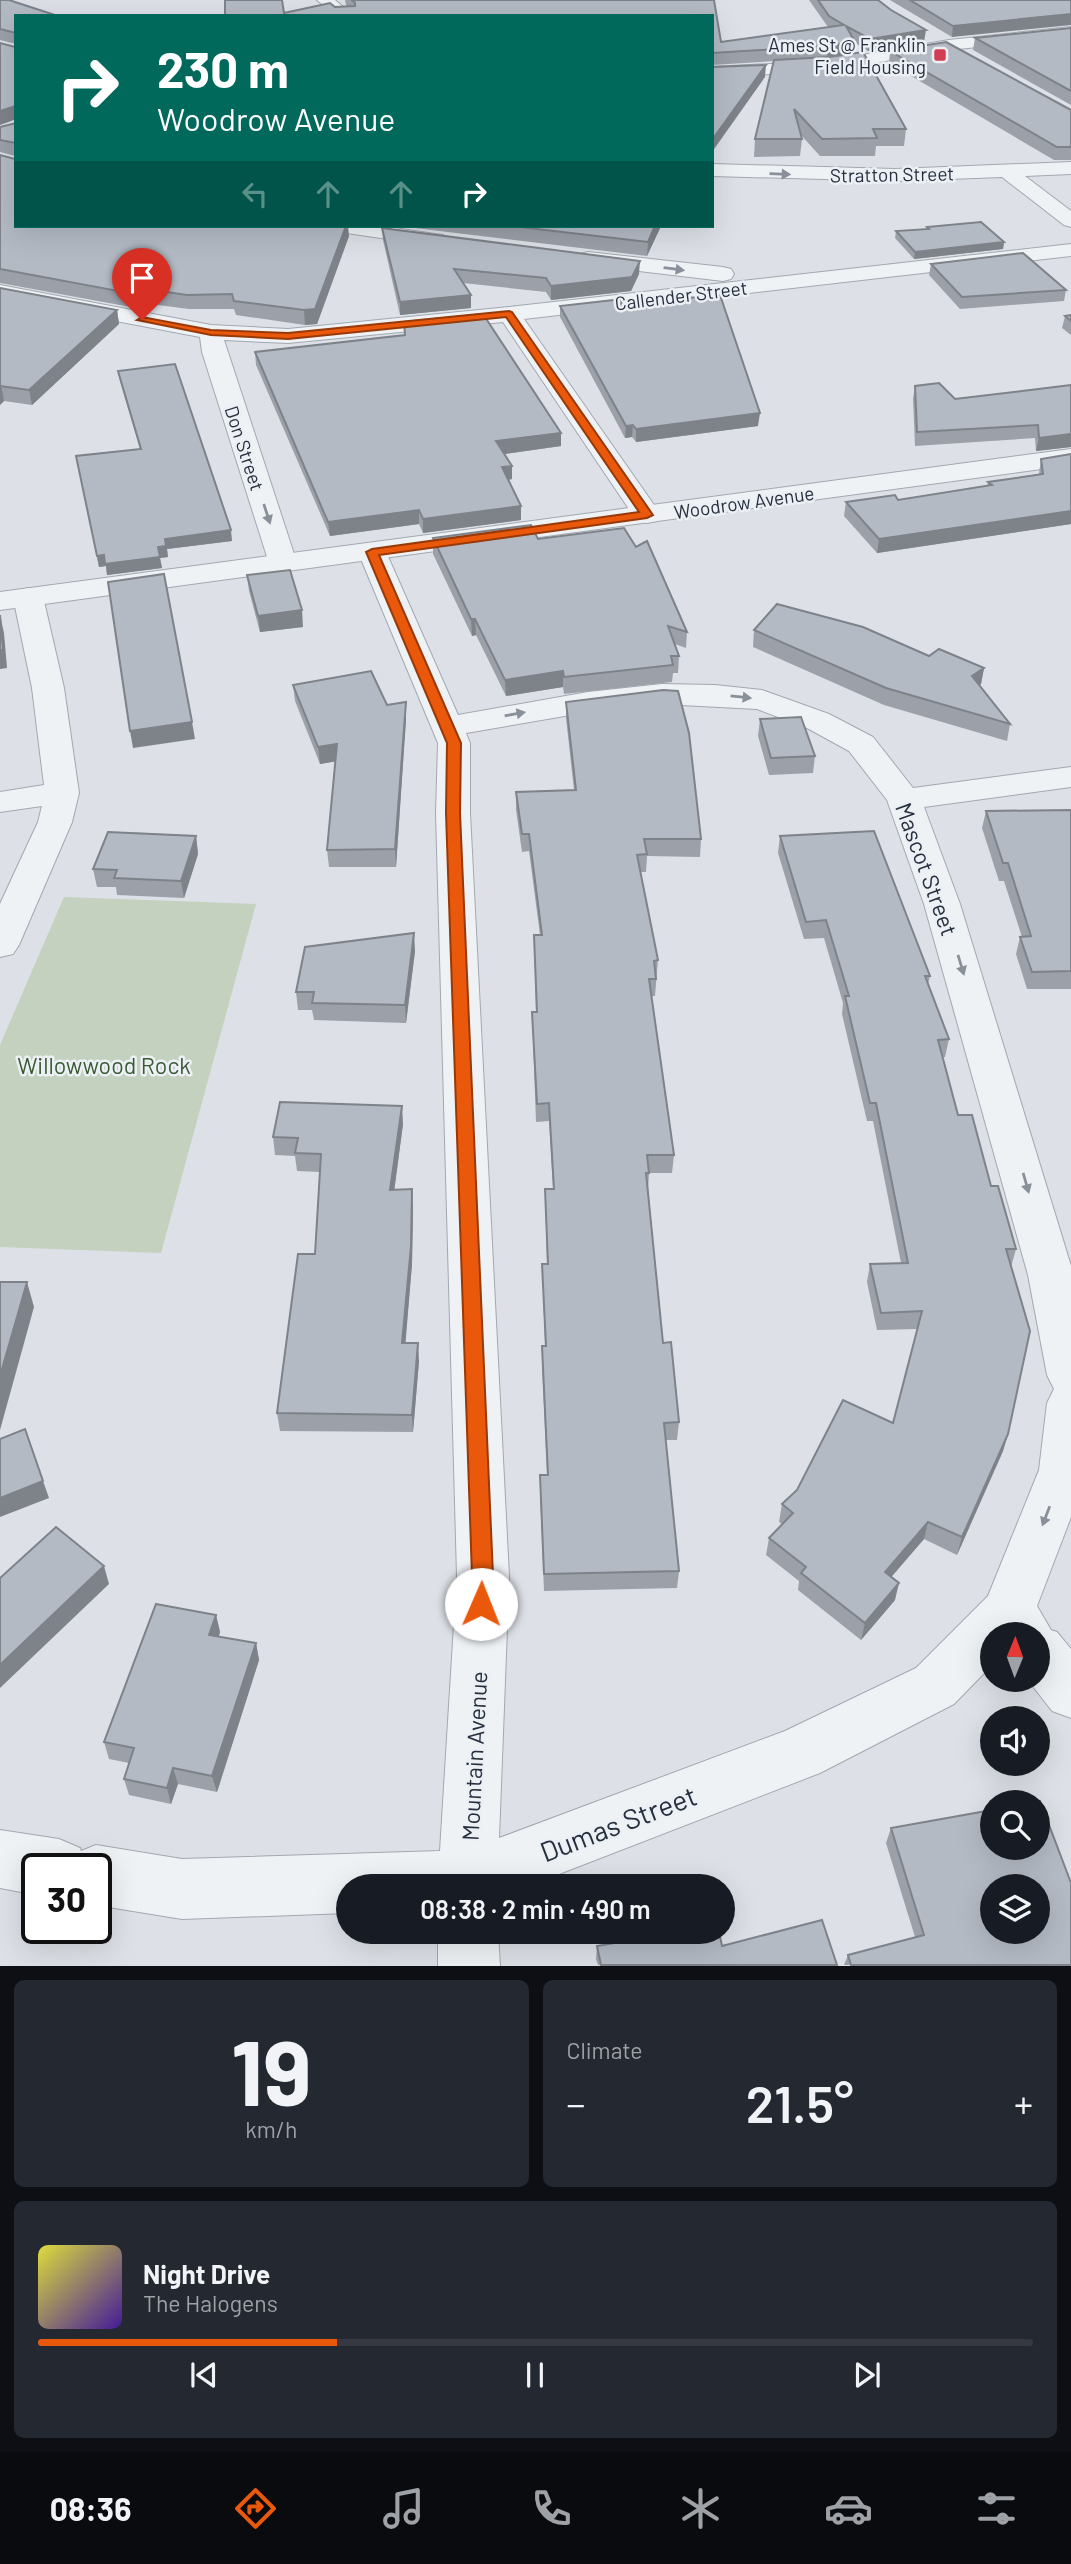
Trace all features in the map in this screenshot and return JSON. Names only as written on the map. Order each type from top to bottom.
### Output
[{"type":"street","points":[[325,0],[343,14]]},
{"type":"street","points":[[714,72],[827,66],[949,44],[1071,32]]},
{"type":"street","points":[[928,33],[981,63]]},
{"type":"street","name":"Stratton Street","points":[[714,170],[857,175],[1071,168]]},
{"type":"street","points":[[1008,172],[1071,220]]},
{"type":"street","points":[[354,228],[459,243]]},
{"type":"street","name":"Callender Street","points":[[0,292],[211,332],[288,336],[509,314],[1071,250]]},
{"type":"street","points":[[565,257],[791,282]]},
{"type":"street","points":[[509,314],[647,515]]},
{"type":"street","name":"Don Street","points":[[211,332],[214,352],[283,563]]},
{"type":"street","name":"Woodrow Avenue","points":[[14,599],[1071,457]]},
{"type":"street","name":"Mountain Avenue","points":[[372,552],[454,743],[454,840],[482,1576],[469,1874]]},
{"type":"street","points":[[0,945],[55,822],[62,793],[48,688],[14,599]]},
{"type":"street","name":"Mascot Street","points":[[448,726],[588,702],[662,694],[715,695],[762,700],[818,721],[861,744],[904,799],[942,904],[1024,1174],[1051,1275],[1071,1375]]},
{"type":"street","points":[[904,799],[1071,777]]},
{"type":"street","points":[[0,802],[62,793]]},
{"type":"street","points":[[1026,1622],[1064,1470],[1071,1403]]},
{"type":"street","name":"Dumas Street","points":[[525,1874],[812,1747],[935,1686],[980,1659]]},
{"type":"street","points":[[1050,1665],[1071,1692]]},
{"type":"street","points":[[0,1859],[21,1862]]},
{"type":"street","name":"Dumas Street","points":[[112,1878],[182,1889],[336,1894]]},
{"type":"street","name":"Mountain Avenue","points":[[469,1944],[469,1965]]},
{"type":"green space","name":"Willowwood Rock","points":[[64,897],[256,904],[161,1253],[0,1247],[0,1045]]},
{"type":"building","points":[[0,0],[9,0],[52,14],[14,14],[14,32],[0,29]]},
{"type":"building","points":[[225,0],[282,0],[284,13],[330,3],[335,7],[355,6],[352,0],[714,0],[721,42],[844,25],[829,16],[818,0],[878,0],[926,30],[870,39],[846,26],[855,42],[714,53],[714,14],[225,14]]},
{"type":"building","points":[[910,0],[1071,0],[1071,14],[953,26]]},
{"type":"building","points":[[1071,28],[1071,91],[975,38]]},
{"type":"building","points":[[946,42],[1071,110],[1071,147],[1057,147],[890,51]]},
{"type":"building","points":[[0,43],[14,47],[14,106],[0,111]]},
{"type":"building","points":[[863,52],[906,129],[873,129],[877,138],[822,139],[794,109],[802,139],[755,139],[774,60]]},
{"type":"building","points":[[766,65],[714,137],[714,67]]},
{"type":"building","points":[[14,124],[14,143],[0,140],[0,127]]},
{"type":"building","points":[[0,155],[14,159],[14,228],[345,228],[315,309],[234,301],[232,294],[187,295],[140,288],[134,294],[0,269]]},
{"type":"building","points":[[981,222],[1004,242],[915,252],[896,231],[929,229],[927,227]]},
{"type":"building","points":[[382,228],[640,261],[632,277],[551,286],[546,278],[454,269],[471,295],[400,302]]},
{"type":"building","points":[[528,228],[654,228],[648,242]]},
{"type":"building","points":[[1023,253],[1066,290],[962,297],[931,264]]},
{"type":"building","points":[[0,288],[117,310],[29,390],[0,386]]},
{"type":"building","points":[[720,295],[760,413],[636,429],[633,425],[626,426],[560,306],[623,299],[621,304]]},
{"type":"building","points":[[483,314],[561,433],[496,441],[512,466],[502,467],[521,506],[423,519],[419,510],[328,522],[255,352],[405,335],[404,322]]},
{"type":"building","points":[[175,364],[231,530],[165,539],[166,546],[158,547],[160,557],[105,564],[104,555],[97,556],[76,456],[141,449],[118,371]]},
{"type":"building","points":[[939,383],[955,399],[1071,385],[1071,434],[1039,438],[1038,425],[917,432],[915,386]]},
{"type":"building","points":[[1071,454],[1071,511],[879,539],[846,502],[895,495],[898,500],[992,485],[988,482],[1043,474],[1041,459]]},
{"type":"building","points":[[531,525],[538,539],[624,528],[636,547],[647,541],[687,632],[668,626],[679,656],[671,656],[673,665],[564,677],[563,671],[505,680],[475,619],[471,619],[433,538]]},
{"type":"building","points":[[290,570],[302,610],[258,616],[247,575]]},
{"type":"building","points":[[164,574],[192,722],[130,731],[108,582]]},
{"type":"building","points":[[777,604],[863,627],[929,656],[939,649],[984,668],[972,676],[1010,724],[886,688],[754,630]]},
{"type":"building","points":[[0,615],[3,650],[0,650]]},
{"type":"building","points":[[371,671],[387,705],[406,702],[395,849],[327,850],[337,744],[318,747],[293,685]]},
{"type":"building","points":[[663,690],[678,691],[689,733],[701,839],[644,839],[647,854],[637,855],[658,960],[654,961],[656,979],[649,979],[674,1155],[647,1155],[649,1173],[646,1173],[663,1343],[671,1342],[679,1422],[664,1423],[679,1571],[544,1574],[540,1475],[548,1475],[542,1346],[546,1346],[542,1264],[548,1264],[545,1189],[554,1189],[549,1103],[537,1104],[532,1012],[537,1012],[534,935],[542,935],[529,834],[522,834],[516,792],[576,790],[566,702]]},
{"type":"building","points":[[801,717],[815,756],[771,758],[760,719]]},
{"type":"building","points":[[1071,810],[1071,971],[1032,972],[1020,937],[1031,936],[1008,863],[1003,863],[986,811]]},
{"type":"building","points":[[874,831],[930,976],[925,976],[949,1039],[938,1040],[958,1115],[972,1115],[991,1186],[998,1186],[1016,1249],[1006,1249],[1030,1331],[1008,1434],[962,1537],[928,1522],[885,1572],[899,1583],[865,1623],[801,1573],[806,1567],[769,1538],[793,1513],[782,1504],[797,1490],[843,1400],[893,1423],[922,1311],[881,1313],[870,1264],[908,1263],[876,1103],[870,1103],[845,996],[849,996],[826,920],[806,922],[780,836]]},
{"type":"building","points":[[108,832],[196,836],[181,881],[114,878],[117,870],[93,869]]},
{"type":"building","points":[[414,933],[405,1005],[312,1003],[314,992],[296,992],[305,947]]},
{"type":"building","points":[[280,1102],[402,1106],[390,1190],[412,1189],[411,1246],[402,1343],[418,1343],[412,1415],[277,1413],[298,1254],[315,1254],[321,1154],[295,1153],[298,1138],[273,1137]]},
{"type":"building","points":[[0,1282],[27,1282],[0,1376]]},
{"type":"building","points":[[25,1429],[43,1481],[0,1498],[0,1439]]},
{"type":"building","points":[[56,1527],[104,1566],[0,1665],[0,1578]]},
{"type":"building","points":[[156,1604],[216,1615],[209,1635],[256,1643],[212,1776],[173,1768],[167,1788],[124,1779],[134,1748],[104,1742]]},
{"type":"building","points":[[980,1812],[980,1860],[1050,1860],[1050,1827],[1071,1883],[1071,1965],[851,1965],[848,1955],[924,1935],[891,1828]]},
{"type":"building","points":[[822,1920],[837,1965],[601,1965],[597,1946],[722,1946]]},
{"type":"place","name":"Ames St @ Franklin Field Housing","points":[[940,55]]},
{"type":"route","points":[[142,320],[211,332],[288,336],[509,314],[647,515],[372,552],[454,743],[453,813],[481,1604]]}]
